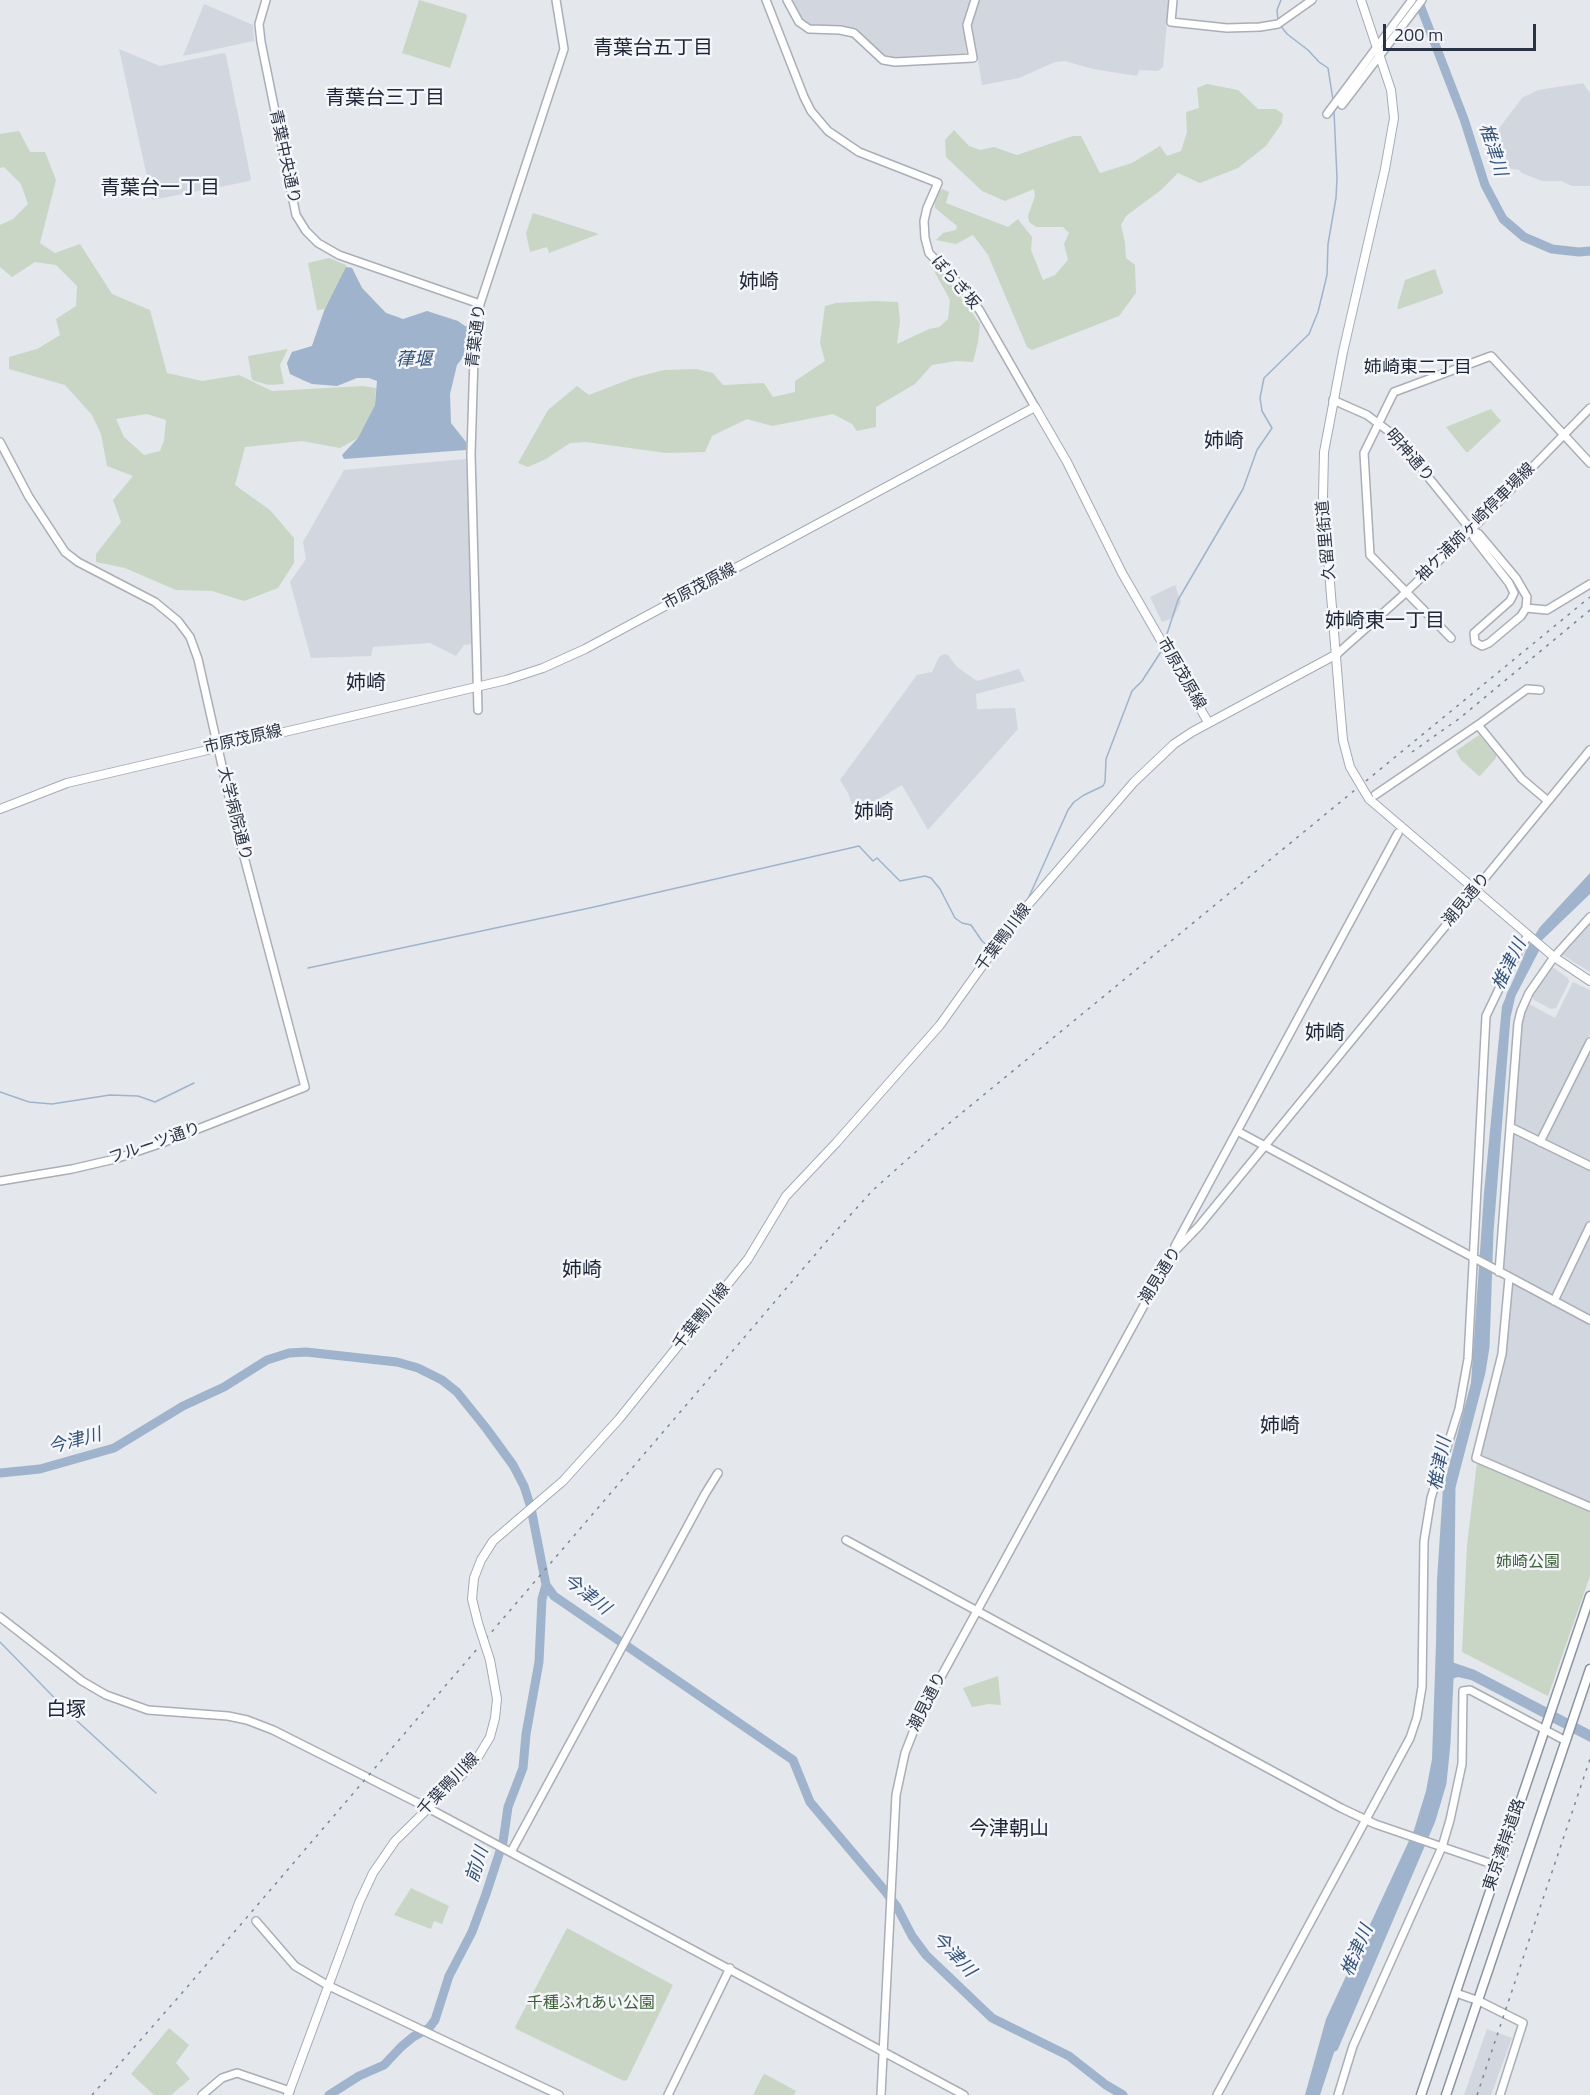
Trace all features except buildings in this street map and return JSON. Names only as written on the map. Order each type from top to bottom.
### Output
[{"type":"highway","name":"東京湾岸道路","points":[[1421,2095],[1590,1596]]},
{"type":"highway","name":"東京湾岸道路","points":[[1446,2095],[1590,1669]]},
{"type":"main road","name":"久留里街道","points":[[1361,0],[1393,101],[1393,129],[1333,400],[1324,452],[1323,497],[1345,749],[1350,768],[1373,803],[1551,955],[1590,981]]},
{"type":"main road","name":"市原茂原線","points":[[0,809],[67,783],[519,676],[569,657],[1035,407],[1067,462],[1122,573],[1208,722]]},
{"type":"main road","name":"千葉鴨川線","points":[[289,2093],[359,1903],[373,1873],[395,1841],[475,1762],[489,1737],[495,1718],[497,1699],[490,1660],[474,1610],[472,1588],[477,1568],[493,1541],[575,1469],[645,1389],[747,1260],[786,1196],[836,1143],[939,1025],[1033,899],[1143,773],[1174,744],[1208,722],[1337,654]]},
{"type":"street","name":"青葉中央通り","points":[[266,0],[259,24],[261,42],[296,214],[306,231],[318,243],[339,255],[480,304]]},
{"type":"street","name":"青葉通り","points":[[478,710],[471,418],[474,357],[480,304],[564,49],[556,0]]},
{"type":"street","name":"ぼらぎ坂","points":[[766,0],[804,97],[811,111],[828,131],[859,152],[938,183],[924,221],[929,253],[965,290],[1035,407]]},
{"type":"street","points":[[787,0],[799,22],[809,29],[854,33],[883,60],[895,62],[973,58],[967,26],[975,0]]},
{"type":"street","points":[[1173,0],[1171,22],[1227,28],[1278,24],[1312,0]]},
{"type":"street","points":[[1342,105],[1412,0]]},
{"type":"street","points":[[1327,114],[1422,0]]},
{"type":"street","points":[[1337,654],[1406,592],[1370,555],[1364,457],[1365,449],[1396,390],[1491,356],[1565,433],[1590,463]]},
{"type":"street","name":"明神通り","points":[[1333,400],[1378,422],[1403,444],[1471,530],[1481,537],[1523,589],[1527,597],[1527,608],[1521,616],[1489,643],[1482,646],[1475,642],[1473,637],[1476,630],[1513,597],[1514,592],[1474,538],[1471,530]]},
{"type":"street","name":"袖ケ浦姉ヶ崎停車場線","points":[[1451,638],[1406,592],[1471,530],[1590,408]]},
{"type":"street","name":"大学病院通り","points":[[0,442],[28,497],[65,552],[78,562],[155,602],[178,621],[189,637],[198,659],[234,819],[305,1087]]},
{"type":"street","points":[[1527,608],[1546,610],[1590,584]]},
{"type":"street","points":[[1375,795],[1527,689],[1540,690]]},
{"type":"street","points":[[1478,725],[1522,779],[1548,801]]},
{"type":"street","name":"潮見通り","points":[[883,2052],[896,1795],[904,1753],[919,1717],[977,1610],[1172,1254],[1199,1226],[1590,750]]},
{"type":"street","points":[[1172,1254],[1398,833]]},
{"type":"street","points":[[1496,1271],[1518,1023],[1521,1011],[1551,955],[1590,916]]},
{"type":"street","points":[[1217,2095],[1410,1738],[1417,1718],[1422,1687],[1424,1541],[1431,1498],[1459,1409],[1468,1359],[1476,1260],[1486,1016],[1508,970],[1530,937]]},
{"type":"street","points":[[1540,1142],[1590,1042]]},
{"type":"street","name":"フルーツ通り","points":[[0,1180],[72,1169],[115,1159],[305,1087]]},
{"type":"street","points":[[1510,1127],[1590,1166]]},
{"type":"street","points":[[1237,1131],[1590,1320]]},
{"type":"street","points":[[1554,1301],[1590,1226]]},
{"type":"street","points":[[1509,1278],[1502,1354],[1476,1458],[1590,1507]]},
{"type":"street","points":[[511,1852],[718,1473]]},
{"type":"street","points":[[846,1540],[1365,1820],[1498,1866]]},
{"type":"street","points":[[0,1617],[82,1681],[106,1695],[147,1710],[217,1715],[247,1720],[292,1740],[428,1808],[964,2095]]},
{"type":"street","points":[[1338,2095],[1353,2046],[1442,1847],[1462,1764],[1463,1691],[1470,1690],[1566,1741]]},
{"type":"street","points":[[256,1921],[295,1966],[329,1986],[559,2095]]},
{"type":"street","points":[[668,2095],[730,1968]]},
{"type":"street","points":[[1456,1993],[1479,2001],[1523,2023],[1500,2095]]},
{"type":"street","points":[[881,2095],[883,2052]]},
{"type":"street","points":[[202,2095],[222,2078],[237,2073],[289,2093]]},
{"type":"shaded area","points":[[792,0],[972,0],[964,20],[966,53],[890,58],[877,52],[855,30],[841,26],[810,25],[803,21]]},
{"type":"shaded area","points":[[979,0],[1169,0],[1163,67],[1158,71],[1139,70],[1137,76],[1093,69],[1065,61],[1055,62],[1019,78],[982,85],[972,25]]},
{"type":"shaded area","points":[[204,4],[253,25],[254,41],[183,56]]},
{"type":"shaded area","points":[[119,49],[160,66],[224,53],[226,55],[250,181],[152,200]]},
{"type":"shaded area","points":[[1583,83],[1590,93],[1590,186],[1572,186],[1561,181],[1542,181],[1519,170],[1502,167],[1491,139],[1522,98],[1538,90]]},
{"type":"shaded area","points":[[466,459],[473,644],[464,645],[456,656],[430,643],[373,647],[371,656],[311,658],[290,582],[306,559],[303,542],[344,470]]},
{"type":"shaded area","points":[[1175,585],[1181,602],[1173,618],[1162,622],[1150,597]]},
{"type":"shaded area","points":[[944,654],[948,655],[957,667],[977,681],[1019,669],[1025,681],[976,694],[977,709],[1015,708],[1018,729],[928,830],[902,785],[877,800],[853,808],[840,780],[917,675],[932,672],[939,657]]},
{"type":"shaded area","points":[[1590,921],[1590,972],[1561,954]]},
{"type":"shaded area","points":[[1551,966],[1568,978],[1569,982],[1556,1008],[1551,1009],[1534,1000],[1531,994]]},
{"type":"shaded area","points":[[1573,982],[1590,990],[1590,1034],[1540,1134],[1535,1136],[1517,1127],[1514,1122],[1524,1010],[1527,1003],[1555,1018]]},
{"type":"shaded area","points":[[1590,1049],[1590,1163],[1547,1142],[1546,1137]]},
{"type":"shaded area","points":[[1517,1133],[1590,1170],[1590,1220],[1554,1293],[1548,1295],[1503,1269],[1513,1136]]},
{"type":"shaded area","points":[[1590,1234],[1590,1316],[1560,1301],[1559,1296]]},
{"type":"shaded area","points":[[1515,1284],[1590,1323],[1590,1504],[1483,1458],[1480,1452],[1504,1359],[1511,1285]]},
{"type":"shaded area","points":[[1487,2029],[1512,2038],[1491,2095],[1464,2095]]},
{"type":"green space","points":[[419,0],[466,14],[467,17],[450,68],[402,53]]},
{"type":"green space","points":[[1207,84],[1238,90],[1258,109],[1276,109],[1283,114],[1282,123],[1266,146],[1238,168],[1200,183],[1178,173],[1161,190],[1126,216],[1121,225],[1126,258],[1135,265],[1136,293],[1119,316],[1032,350],[1027,347],[988,255],[973,235],[956,244],[936,240],[943,233],[956,230],[957,226],[935,208],[935,194],[942,189],[949,192],[946,203],[1008,227],[1018,219],[1032,237],[1031,250],[1043,280],[1055,275],[1068,260],[1064,244],[1069,233],[1063,227],[1036,227],[1029,222],[1028,216],[1035,196],[1034,189],[1005,201],[982,191],[946,157],[945,140],[954,130],[969,146],[980,150],[994,147],[1017,155],[1073,136],[1081,136],[1100,173],[1132,163],[1160,146],[1167,156],[1181,151],[1187,132],[1186,112],[1199,108],[1197,88]]},
{"type":"green space","points":[[19,131],[30,152],[45,152],[56,180],[40,243],[55,253],[80,244],[112,294],[150,310],[167,373],[202,381],[239,375],[272,391],[363,386],[376,388],[375,405],[358,438],[340,448],[302,441],[245,447],[235,485],[270,510],[294,538],[294,563],[278,588],[244,601],[212,591],[176,590],[125,568],[96,562],[96,554],[121,522],[113,500],[133,476],[107,466],[101,434],[92,415],[65,385],[9,369],[9,357],[37,349],[60,335],[56,319],[76,306],[77,286],[56,265],[35,262],[12,277],[0,267],[0,225],[13,219],[28,204],[21,184],[4,167],[0,168],[0,134]],"holes":[[[147,414],[166,420],[164,441],[160,451],[144,455],[124,437],[116,419]]]},
{"type":"green space","points":[[533,213],[599,234],[549,253],[547,247],[530,252],[526,233]]},
{"type":"green space","points":[[329,258],[352,268],[362,288],[386,313],[401,318],[325,385],[304,381],[290,374],[287,363],[292,352],[312,346],[325,309],[317,310],[308,263]]},
{"type":"green space","points":[[1435,269],[1442,294],[1397,308],[1405,280]]},
{"type":"green space","points":[[934,271],[945,274],[980,324],[973,362],[956,361],[932,365],[915,384],[876,407],[876,427],[857,431],[852,424],[833,414],[772,426],[747,419],[712,436],[705,452],[666,453],[586,442],[570,443],[546,459],[528,467],[518,463],[548,410],[577,386],[589,395],[633,378],[664,370],[696,369],[713,373],[723,385],[764,383],[773,397],[795,392],[795,381],[825,361],[820,343],[825,306],[836,303],[898,302],[900,321],[897,344],[929,329],[939,327],[948,319],[950,300]]},
{"type":"green space","points":[[288,349],[280,365],[284,384],[268,385],[252,380],[248,356]]},
{"type":"green space","points":[[1491,409],[1501,421],[1466,452],[1446,427]]},
{"type":"green space","points":[[1479,735],[1496,758],[1479,776],[1461,760],[1456,751]]},
{"type":"green space","name":"姉崎公園","points":[[1477,1462],[1590,1511],[1590,1576],[1548,1696],[1462,1652],[1467,1545]]},
{"type":"green space","points":[[998,1676],[1001,1705],[989,1704],[972,1707],[963,1688]]},
{"type":"green space","points":[[411,1888],[449,1906],[442,1924],[434,1921],[431,1929],[394,1915]]},
{"type":"green space","name":"千種ふれあい公園","points":[[567,1928],[673,1985],[627,2080],[624,2081],[515,2027]]},
{"type":"green space","points":[[169,2028],[189,2045],[176,2063],[190,2079],[171,2095],[154,2095],[131,2074]]},
{"type":"green space","points":[[765,2074],[796,2091],[794,2095],[753,2095]]},
{"type":"water","name":"葎堰","points":[[346,267],[352,268],[362,288],[386,313],[403,319],[427,311],[473,327],[471,347],[457,365],[450,394],[451,423],[466,442],[466,450],[344,459],[342,455],[358,438],[375,405],[377,381],[357,378],[337,386],[312,384],[290,374],[287,363],[292,352],[312,346],[324,311]]},
{"type":"water","points":[[1590,873],[1590,894],[1538,944],[1511,995],[1506,1017],[1489,1231],[1485,1347],[1481,1372],[1451,1487],[1449,1661],[1475,1670],[1590,1730],[1590,1742],[1471,1680],[1458,1677],[1449,1680],[1442,1783],[1431,1820],[1344,2022],[1320,2095],[1305,2095],[1326,2019],[1414,1830],[1426,1791],[1432,1759],[1437,1580],[1443,1488],[1471,1383],[1484,1193],[1502,1006],[1528,946],[1540,927]]},
{"type":"waterway","points":[[1278,21],[1277,10],[1281,0]]},
{"type":"waterway","name":"椎津川","points":[[1418,0],[1464,119],[1485,185],[1503,219],[1524,237],[1552,249],[1590,251]]},
{"type":"waterway","points":[[1280,25],[1287,34],[1328,68],[1333,100]]},
{"type":"waterway","points":[[1165,640],[1178,600],[1243,489],[1257,450],[1272,428],[1262,411],[1260,398],[1264,378],[1309,334],[1318,312],[1327,275],[1328,244],[1336,198],[1334,111]]},
{"type":"waterway","points":[[1028,899],[1068,810],[1084,795],[1103,786],[1106,759],[1132,691],[1142,681],[1162,650]]},
{"type":"waterway","points":[[308,968],[594,907],[859,846],[873,861],[877,858],[900,881],[925,876],[931,878],[940,889],[955,918],[971,925],[989,947],[1002,931]]},
{"type":"waterway","name":"椎津川","points":[[1334,2047],[1431,1820],[1442,1783],[1449,1680],[1451,1487],[1481,1372],[1485,1347],[1489,1232],[1506,1017],[1511,995],[1537,945]]},
{"type":"waterway","points":[[0,1092],[29,1102],[52,1104],[110,1095],[138,1096],[155,1102],[194,1083]]},
{"type":"waterway","name":"今津川","points":[[0,1473],[40,1469],[114,1448],[183,1406],[224,1387],[267,1360],[289,1353],[306,1352],[397,1362],[418,1368],[442,1380],[457,1392],[486,1428],[513,1465],[524,1486],[531,1508],[546,1585],[554,1596],[793,1760],[810,1802],[885,1891],[926,1955],[992,2018],[1069,2056],[1106,2085],[1123,2095]]},
{"type":"waterway","name":"前川","points":[[329,2095],[359,2076],[384,2065],[401,2047],[429,2028],[435,2020],[449,1976],[472,1932],[486,1894],[503,1842],[508,1807],[523,1768],[526,1734],[539,1662],[542,1599],[546,1585]]},
{"type":"waterway","points":[[0,1642],[76,1720],[156,1793]]},
{"type":"railway","points":[[92,2095],[872,1191],[930,1139],[1590,597]]},
{"type":"railway","points":[[1412,752],[1460,718],[1590,610]]},
{"type":"railway","points":[[1477,2095],[1590,1759]]},
{"type":"district","name":"青葉台五丁目","points":[[653,49]]},
{"type":"district","name":"青葉台三丁目","points":[[385,99]]},
{"type":"district","name":"青葉台一丁目","points":[[160,189]]},
{"type":"district","name":"姉崎","points":[[759,283]]},
{"type":"district","name":"姉崎東二丁目","points":[[1418,369]]},
{"type":"district","name":"姉崎","points":[[1224,442]]},
{"type":"district","name":"姉崎東一丁目","points":[[1385,622]]},
{"type":"district","name":"姉崎","points":[[366,684]]},
{"type":"district","name":"姉崎","points":[[874,813]]},
{"type":"district","name":"姉崎","points":[[1325,1034]]},
{"type":"district","name":"姉崎","points":[[582,1271]]},
{"type":"district","name":"姉崎","points":[[1280,1427]]},
{"type":"district","name":"白塚","points":[[66,1711]]},
{"type":"district","name":"今津朝山","points":[[1009,1830]]}]
